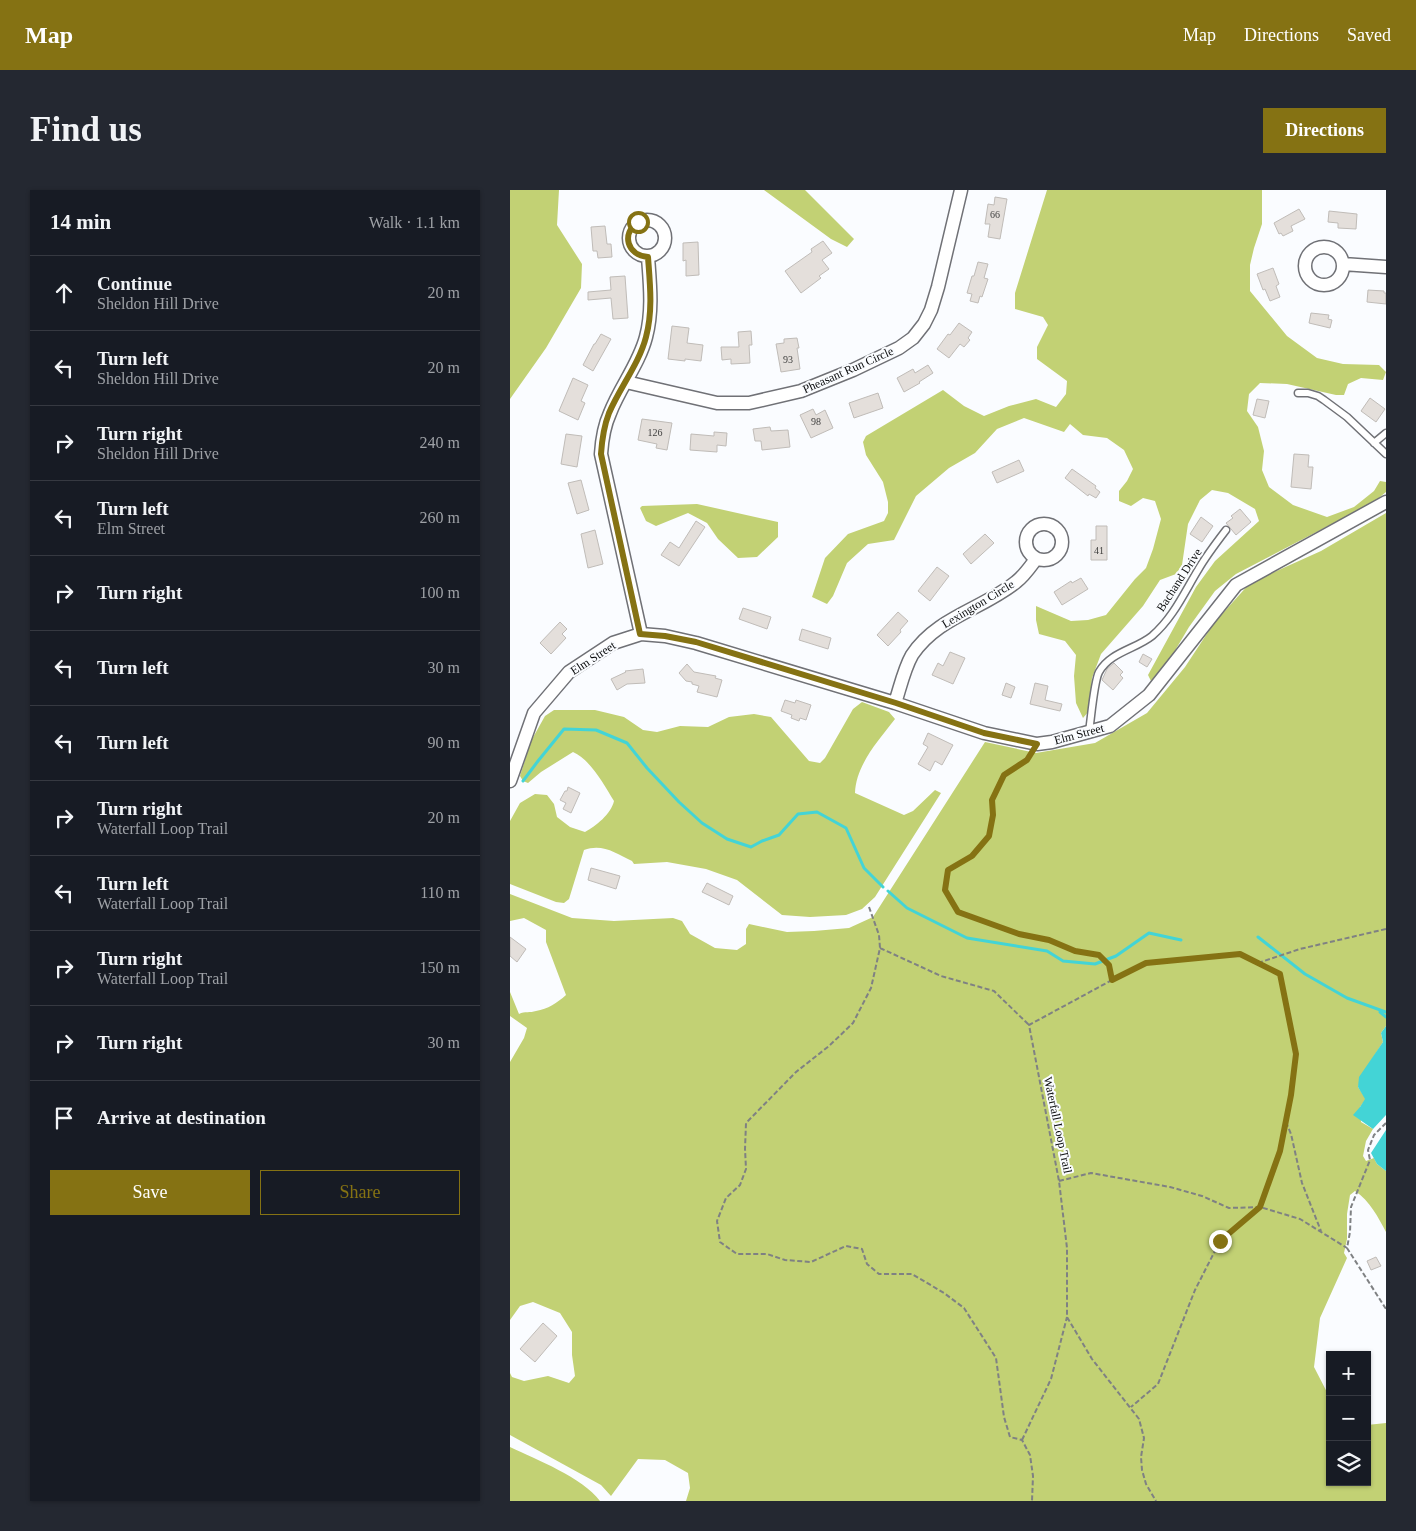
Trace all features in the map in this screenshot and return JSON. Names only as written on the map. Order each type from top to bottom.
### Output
[{"type":"street","name":"Pheasant Run Circle","points":[[626,382],[717,403],[749,404],[801,391],[853,370],[899,348],[914,338],[931,310],[961,190]]},
{"type":"street","points":[[640,634],[601,454],[603,435],[610,412],[646,338],[651,314],[648,257]]},
{"type":"street","points":[[1343,264],[1386,267]]},
{"type":"street","name":"Elm Street","points":[[510,780],[534,713],[569,672],[613,643],[640,634],[665,636],[696,642],[896,703],[984,733],[1037,744],[1052,742],[1110,726],[1149,695],[1236,585],[1386,502]]},
{"type":"street","name":"Lexington Circle","points":[[896,703],[912,656],[930,634],[955,617],[1006,590],[1017,582],[1036,559]]},
{"type":"lane","points":[[1298,393],[1308,393],[1324,400],[1347,417],[1386,454]]},
{"type":"lane","points":[[1374,443],[1386,433]]},
{"type":"lane","name":"Bachand Drive","points":[[1089,732],[1098,673],[1110,659],[1138,645],[1163,625],[1174,612],[1199,569],[1226,530]]},
{"type":"path","points":[[1037,744],[1027,760],[1004,775],[992,800],[993,815],[989,836],[972,856],[948,870],[945,890],[958,912],[1019,934],[1049,940],[1075,951],[1099,955],[1109,965],[1112,980]]},
{"type":"path","points":[[870,907],[879,935],[880,948],[871,988],[853,1023],[829,1046],[796,1072],[746,1123],[744,1149],[746,1169],[740,1185],[726,1198],[717,1221],[720,1242],[737,1254],[767,1254],[785,1260],[811,1262],[846,1246],[862,1249],[867,1264],[879,1274],[912,1274],[944,1293],[964,1308],[996,1358],[1004,1417],[1010,1436],[1022,1440],[1030,1455],[1033,1476],[1032,1501]]},
{"type":"path","points":[[1258,964],[1300,949],[1386,928]]},
{"type":"path","points":[[880,948],[941,976],[994,991],[1029,1025],[1146,963],[1240,954],[1280,974],[1296,1054],[1291,1095],[1280,1151],[1260,1207],[1220,1241],[1195,1290],[1158,1384],[1131,1407]]},
{"type":"path","name":"Waterfall Loop Trail","points":[[1029,1025],[1059,1181],[1091,1173],[1170,1187],[1202,1196],[1229,1208],[1260,1207],[1300,1219],[1347,1248]]},
{"type":"path","points":[[1286,1122],[1291,1134],[1302,1183],[1322,1231]]},
{"type":"path","points":[[1386,1123],[1374,1135],[1368,1150],[1370,1160],[1351,1208],[1347,1248],[1386,1309]]},
{"type":"path","points":[[1022,1440],[1051,1379],[1066,1317],[1067,1248],[1059,1181]]},
{"type":"path","points":[[1066,1317],[1092,1359],[1139,1419],[1144,1438],[1141,1457],[1142,1470],[1146,1484],[1156,1501]]},
{"type":"green space","points":[[510,190],[559,190],[557,225],[582,264],[581,288],[546,348],[510,399]]},
{"type":"green space","points":[[764,190],[805,190],[854,239],[847,247],[831,239]]},
{"type":"green space","points":[[1047,190],[1262,190],[1262,224],[1250,265],[1250,291],[1287,336],[1317,358],[1343,364],[1379,365],[1386,372],[1383,380],[1361,378],[1348,384],[1344,395],[1336,395],[1287,384],[1260,383],[1249,394],[1247,411],[1258,427],[1264,451],[1262,470],[1269,487],[1293,505],[1327,517],[1354,507],[1374,491],[1380,481],[1386,482],[1386,492],[1374,502],[1236,574],[1215,591],[1189,627],[1170,659],[1151,681],[1148,675],[1196,587],[1215,561],[1259,521],[1255,509],[1228,493],[1212,490],[1200,500],[1188,524],[1182,565],[1176,574],[1160,580],[1143,606],[1101,654],[1092,678],[1089,711],[1083,718],[1076,703],[1074,676],[1076,655],[1065,641],[1039,634],[1036,606],[1071,621],[1088,620],[1106,615],[1146,568],[1161,519],[1155,501],[1143,498],[1131,506],[1119,501],[1119,491],[1133,469],[1124,450],[1107,438],[1083,435],[1070,424],[1064,432],[1024,418],[997,429],[975,453],[949,468],[916,496],[894,540],[868,544],[847,563],[833,596],[827,604],[812,597],[825,558],[848,534],[884,521],[888,513],[888,502],[883,482],[866,455],[863,442],[866,436],[943,390],[964,406],[984,416],[1009,406],[1036,399],[1056,407],[1066,394],[1067,381],[1037,359],[1037,347],[1048,325],[1043,317],[1015,309],[1015,293]]},
{"type":"green space","points":[[697,504],[778,522],[778,537],[757,557],[738,558],[718,539],[707,523],[688,513],[656,526],[646,521],[640,508],[642,506]]},
{"type":"green space","points":[[1386,513],[1386,1026],[1381,1033],[1383,1042],[1369,1064],[1358,1087],[1366,1099],[1360,1107],[1361,1122],[1373,1129],[1366,1141],[1363,1156],[1366,1161],[1374,1158],[1377,1164],[1386,1171],[1386,1232],[1365,1200],[1355,1191],[1350,1195],[1347,1214],[1347,1239],[1344,1253],[1347,1258],[1320,1318],[1314,1367],[1326,1390],[1326,1486],[1371,1486],[1371,1425],[1386,1423],[1386,1501],[686,1501],[690,1488],[688,1473],[665,1460],[638,1459],[611,1496],[601,1485],[510,1435],[510,1373],[512,1377],[524,1381],[548,1376],[569,1383],[575,1376],[572,1355],[572,1332],[560,1313],[533,1302],[520,1306],[510,1320],[510,1062],[524,1038],[527,1028],[510,1016],[510,992],[519,1014],[544,1009],[566,995],[546,942],[546,930],[524,918],[510,921],[510,894],[572,918],[614,921],[673,918],[682,921],[690,934],[715,948],[737,950],[746,944],[746,929],[749,924],[787,932],[849,928],[873,917],[985,742],[1036,753],[1095,743],[1147,713],[1185,667],[1214,623],[1250,583],[1321,551]]},
{"type":"green space","points":[[862,702],[889,712],[895,719],[864,763],[856,783],[855,793],[904,815],[913,811],[935,790],[941,793],[875,897],[862,909],[846,915],[810,917],[782,915],[737,880],[706,869],[667,862],[634,864],[615,852],[603,848],[584,850],[569,899],[564,903],[556,902],[510,884],[510,821],[520,803],[535,794],[547,795],[554,804],[557,817],[570,827],[585,832],[602,819],[610,810],[614,801],[586,761],[573,752],[541,772],[528,783],[523,781],[520,776],[531,741],[545,716],[554,710],[595,710],[624,717],[643,730],[657,732],[680,726],[708,727],[729,717],[754,714],[771,717],[809,761],[820,763],[825,758],[853,709]]},
{"type":"green space","points":[[510,1447],[546,1463],[571,1477],[592,1492],[600,1501],[510,1501]]},
{"type":"water","points":[[1386,1026],[1386,1115],[1373,1129],[1353,1115],[1365,1099],[1358,1087],[1359,1077],[1383,1042],[1381,1033]]},
{"type":"water","points":[[1386,1130],[1386,1171],[1377,1164],[1371,1153]]},
{"type":"building","points":[[995,197],[1007,199],[1000,239],[988,237],[990,224],[985,224],[988,204],[994,205]]},
{"type":"building","points":[[1299,209],[1305,219],[1291,226],[1293,231],[1283,236],[1281,233],[1279,234],[1274,223]]},
{"type":"building","points":[[1329,211],[1357,214],[1356,229],[1338,228],[1338,223],[1328,222]]},
{"type":"building","points":[[605,226],[607,244],[611,244],[612,257],[598,258],[597,251],[593,251],[591,227]]},
{"type":"building","points":[[823,241],[832,253],[822,260],[829,269],[819,276],[821,278],[801,293],[785,271],[812,252],[811,249]]},
{"type":"building","points":[[698,242],[699,275],[686,276],[686,260],[683,261],[683,243]]},
{"type":"building","points":[[978,262],[988,264],[984,278],[988,279],[978,303],[970,301],[972,294],[967,293]]},
{"type":"building","points":[[1273,268],[1279,284],[1276,286],[1280,297],[1270,301],[1265,289],[1263,290],[1257,274]]},
{"type":"building","points":[[625,276],[628,318],[613,319],[611,298],[588,300],[588,292],[611,290],[610,277]]},
{"type":"building","points":[[1368,290],[1384,291],[1386,293],[1386,304],[1367,302]]},
{"type":"building","points":[[1311,313],[1329,315],[1328,319],[1332,320],[1330,328],[1309,323]]},
{"type":"building","points":[[959,323],[972,332],[968,338],[970,340],[964,347],[960,344],[949,358],[937,349]]},
{"type":"building","points":[[672,326],[689,328],[687,343],[703,345],[701,361],[668,359]]},
{"type":"building","points":[[751,331],[752,345],[749,345],[750,363],[731,364],[731,359],[722,360],[721,347],[739,347],[738,332]]},
{"type":"building","points":[[601,334],[611,339],[593,371],[583,365]]},
{"type":"building","points":[[797,338],[800,369],[781,372],[776,344],[784,343],[784,339]]},
{"type":"building","points":[[928,365],[933,373],[904,392],[897,378],[913,369],[915,373]]},
{"type":"building","points":[[573,378],[588,385],[581,401],[585,403],[578,420],[559,411]]},
{"type":"building","points":[[878,393],[883,408],[854,418],[849,403]]},
{"type":"building","points":[[1370,398],[1385,409],[1376,422],[1361,411]]},
{"type":"building","points":[[1257,399],[1269,401],[1265,418],[1253,415]]},
{"type":"building","points":[[813,409],[816,415],[825,410],[833,428],[811,438],[800,415]]},
{"type":"building","points":[[642,419],[672,423],[667,450],[656,448],[657,444],[638,440]]},
{"type":"building","points":[[770,427],[771,431],[788,430],[790,447],[762,450],[761,441],[755,441],[753,429]]},
{"type":"building","points":[[714,432],[727,433],[726,446],[717,445],[717,452],[690,450],[691,434],[714,436]]},
{"type":"building","points":[[566,434],[582,436],[577,467],[561,464]]},
{"type":"building","points":[[1294,454],[1309,455],[1308,467],[1313,467],[1311,489],[1291,487]]},
{"type":"building","points":[[1019,460],[1024,471],[997,483],[992,472]]},
{"type":"building","points":[[1072,469],[1096,486],[1095,488],[1100,492],[1096,498],[1089,494],[1088,496],[1065,478]]},
{"type":"building","points":[[581,480],[589,510],[577,514],[568,483]]},
{"type":"building","points":[[1240,509],[1251,522],[1236,535],[1226,523]]},
{"type":"building","points":[[1201,517],[1213,526],[1202,542],[1190,534]]},
{"type":"building","points":[[696,521],[705,527],[679,566],[661,555],[670,542],[679,548]]},
{"type":"building","points":[[1096,526],[1107,526],[1107,560],[1091,560],[1091,540],[1096,540]]},
{"type":"building","points":[[595,530],[603,564],[588,568],[581,534]]},
{"type":"building","points":[[985,534],[994,543],[971,564],[963,554]]},
{"type":"building","points":[[937,567],[949,576],[930,601],[918,591]]},
{"type":"building","points":[[1081,578],[1088,589],[1062,605],[1054,592],[1071,581],[1072,583]]},
{"type":"building","points":[[743,608],[771,617],[767,629],[739,619]]},
{"type":"building","points":[[898,612],[908,621],[888,646],[877,635]]},
{"type":"building","points":[[560,622],[567,629],[562,634],[566,638],[551,654],[540,643]]},
{"type":"building","points":[[802,629],[831,638],[828,649],[799,640]]},
{"type":"building","points":[[950,652],[965,658],[953,684],[932,675],[938,663],[943,666]]},
{"type":"building","points":[[1143,654],[1152,659],[1147,667],[1139,662]]},
{"type":"building","points":[[1114,663],[1123,672],[1120,675],[1123,678],[1113,690],[1102,680],[1107,669]]},
{"type":"building","points":[[687,664],[694,672],[716,676],[715,678],[722,680],[717,697],[697,692],[699,686],[686,681],[679,673]]},
{"type":"building","points":[[643,669],[645,683],[627,684],[617,690],[611,679],[625,671]]},
{"type":"building","points":[[1006,683],[1015,687],[1011,698],[1002,695]]},
{"type":"building","points":[[1035,683],[1048,686],[1045,700],[1062,704],[1060,711],[1030,704]]},
{"type":"building","points":[[785,700],[795,703],[796,700],[811,705],[806,720],[800,718],[799,721],[791,718],[792,715],[781,711]]},
{"type":"building","points":[[928,733],[953,745],[942,765],[935,761],[930,771],[918,764],[928,747],[923,744]]},
{"type":"building","points":[[568,787],[580,793],[571,813],[563,809],[566,803],[560,800]]},
{"type":"building","points":[[591,868],[620,876],[616,889],[588,880]]},
{"type":"building","points":[[707,883],[733,896],[729,905],[702,892]]},
{"type":"building","points":[[510,937],[526,949],[517,962],[510,956]]},
{"type":"building","points":[[1376,1257],[1381,1266],[1371,1270],[1367,1261]]},
{"type":"building","points":[[543,1323],[557,1336],[535,1362],[520,1349]]},
{"type":"waterway","points":[[523,781],[564,729],[596,730],[627,743],[647,768],[679,802],[702,823],[727,839],[751,847],[779,835],[798,814],[817,812],[846,828],[864,868],[883,887]]},
{"type":"waterway","points":[[888,891],[907,908],[967,938],[1047,951],[1063,961],[1095,964],[1116,956],[1149,933],[1181,940]]},
{"type":"waterway","points":[[1258,937],[1305,974],[1347,998],[1386,1012]]},
{"type":"waterway","points":[[1380,1012],[1386,1017]]},
{"type":"route","points":[[638,222],[633,225],[628,237],[631,249],[636,254],[648,257],[651,314],[646,338],[610,412],[603,435],[601,454],[640,634],[665,636],[696,642],[896,703],[984,733],[1037,744],[1027,760],[1004,775],[992,800],[993,815],[989,836],[972,856],[948,870],[945,890],[958,912],[1019,934],[1049,940],[1075,951],[1099,955],[1109,965],[1112,980],[1146,963],[1240,954],[1280,974],[1296,1054],[1291,1095],[1280,1151],[1260,1207],[1220,1241]]}]
